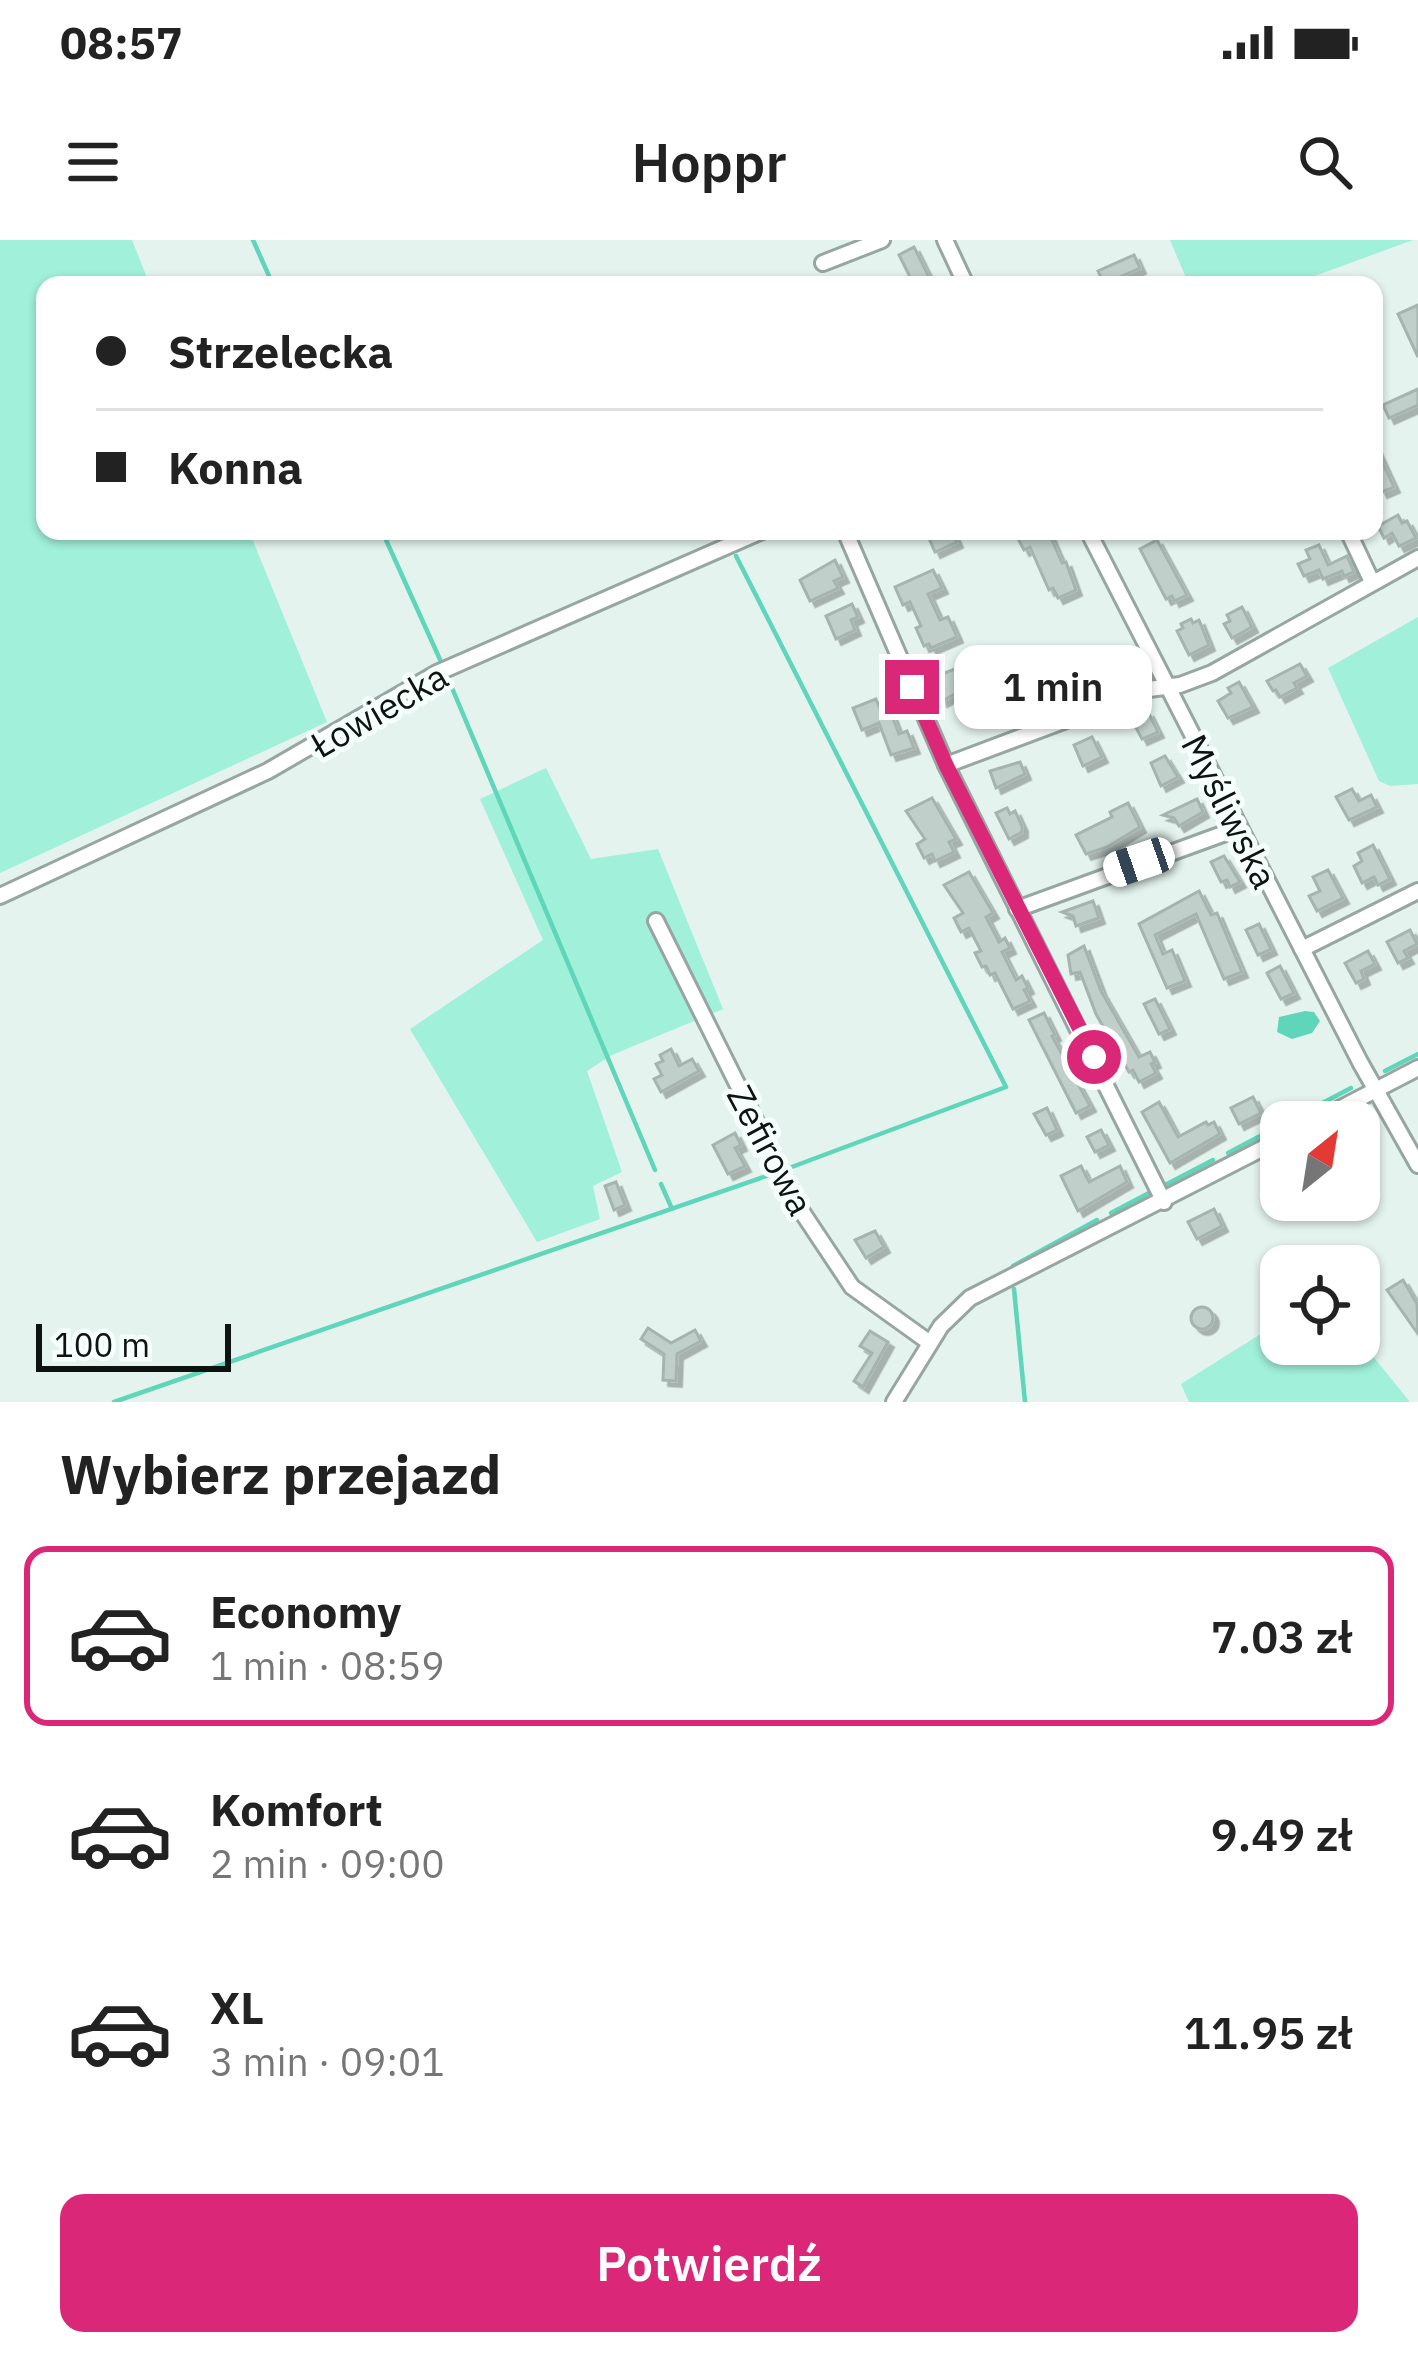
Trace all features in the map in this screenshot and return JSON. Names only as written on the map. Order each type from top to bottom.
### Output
[{"type":"street","points":[[823,263],[881,240]]},
{"type":"street","points":[[945,240],[962,276]]},
{"type":"street","name":"Łowiecka","points":[[0,896],[268,771],[437,673],[741,540]]},
{"type":"street","points":[[849,540],[946,765],[1164,1202]]},
{"type":"street","name":"Myśliwska","points":[[1092,540],[1301,949],[1418,1165]]},
{"type":"street","points":[[1352,540],[1372,582]]},
{"type":"street","points":[[946,765],[1165,685],[1180,685],[1212,673],[1418,558]]},
{"type":"street","points":[[1017,909],[1239,828]]},
{"type":"street","points":[[1301,949],[1418,891]]},
{"type":"street","name":"Zefirowa","points":[[656,921],[798,1206],[852,1287],[930,1343]]},
{"type":"street","points":[[1355,1101],[1418,1068]]},
{"type":"street","points":[[894,1402],[950,1314],[970,1298],[1260,1150]]},
{"type":"shaded area","points":[[0,240],[132,240],[146,276],[36,276],[36,540],[253,540],[327,722],[0,873]]},
{"type":"shaded area","points":[[1170,240],[1413,240],[1315,276],[1185,276]]},
{"type":"shaded area","points":[[1418,617],[1418,784],[1390,786],[1379,781],[1328,668]]},
{"type":"shaded area","points":[[546,768],[591,859],[658,849],[723,1009],[612,1055],[587,1071],[622,1172],[593,1186],[600,1219],[537,1242],[410,1029],[543,940],[480,799]]},
{"type":"shaded area","points":[[1314,1012],[1320,1021],[1312,1033],[1292,1039],[1277,1032],[1279,1017]]},
{"type":"shaded area","points":[[1260,1334],[1260,1365],[1380,1365],[1410,1402],[1189,1402],[1181,1384]]},
{"type":"building","points":[[914,247],[928,276],[910,276],[899,255]]},
{"type":"building","points":[[1134,255],[1140,268],[1122,276],[1100,276],[1098,271]]},
{"type":"building","points":[[1418,305],[1418,357],[1398,314]]},
{"type":"building","points":[[1418,389],[1418,405],[1389,418],[1383,405]]},
{"type":"building","points":[[1383,463],[1394,487],[1383,492]]},
{"type":"building","points":[[1398,515],[1416,538],[1399,546],[1392,533],[1384,538],[1383,523]]},
{"type":"building","points":[[930,540],[956,540],[957,542],[935,552]]},
{"type":"building","points":[[1019,540],[1052,540],[1076,590],[1058,598],[1053,588],[1049,590],[1030,547],[1024,550]]},
{"type":"building","points":[[1157,540],[1187,595],[1174,601],[1172,596],[1166,599],[1140,549]]},
{"type":"building","points":[[1319,545],[1328,565],[1347,556],[1354,572],[1344,576],[1342,571],[1323,579],[1319,570],[1304,576],[1298,564],[1310,559],[1306,550]]},
{"type":"building","points":[[835,560],[843,577],[834,581],[838,588],[810,601],[800,580]]},
{"type":"building","points":[[933,570],[942,588],[928,594],[940,620],[948,617],[957,637],[931,648],[924,646],[910,602],[903,605],[895,587]]},
{"type":"building","points":[[852,604],[858,617],[851,620],[855,630],[836,639],[826,616]]},
{"type":"building","points":[[1242,607],[1252,627],[1232,638],[1224,624],[1230,621],[1227,615]]},
{"type":"building","points":[[1191,619],[1193,623],[1199,620],[1209,645],[1189,655],[1177,631]]},
{"type":"building","points":[[1300,664],[1307,676],[1280,697],[1267,681]]},
{"type":"building","points":[[960,667],[968,687],[942,701],[937,676]]},
{"type":"building","points":[[1239,682],[1253,707],[1228,718],[1218,701]]},
{"type":"building","points":[[876,699],[880,709],[888,706],[899,734],[907,731],[914,748],[891,755],[879,723],[862,730],[853,708]]},
{"type":"building","points":[[1148,712],[1158,732],[1142,739],[1132,720]]},
{"type":"building","points":[[1092,737],[1102,757],[1083,766],[1074,745]]},
{"type":"building","points":[[1165,756],[1178,777],[1161,786],[1151,763]]},
{"type":"building","points":[[1020,762],[1025,774],[996,788],[990,771]]},
{"type":"building","points":[[1352,789],[1359,801],[1371,795],[1377,807],[1349,820],[1336,797]]},
{"type":"building","points":[[932,798],[956,839],[949,842],[954,852],[935,861],[932,854],[924,858],[917,844],[925,839],[906,811]]},
{"type":"building","points":[[1197,799],[1203,812],[1179,826],[1174,818],[1163,815]]},
{"type":"building","points":[[1128,803],[1140,827],[1086,854],[1076,835]]},
{"type":"building","points":[[1007,808],[1010,814],[1015,811],[1022,826],[1022,832],[1009,839],[996,813]]},
{"type":"building","points":[[1373,845],[1390,879],[1378,885],[1374,877],[1362,883],[1354,866],[1362,861],[1358,853]]},
{"type":"building","points":[[1224,856],[1240,882],[1230,887],[1227,880],[1221,882],[1211,862]]},
{"type":"building","points":[[1328,870],[1343,898],[1317,911],[1309,896],[1320,891],[1313,877]]},
{"type":"building","points":[[969,872],[993,913],[986,917],[999,942],[1005,938],[1010,948],[1002,952],[1016,980],[1022,976],[1028,988],[1024,990],[1030,1001],[1013,1009],[995,973],[990,975],[982,967],[975,953],[981,951],[969,928],[961,932],[954,918],[963,913],[944,885]]},
{"type":"building","points":[[1199,891],[1211,915],[1217,913],[1242,972],[1224,979],[1196,914],[1155,935],[1163,954],[1172,950],[1185,981],[1167,988],[1139,924]]},
{"type":"building","points":[[1093,901],[1099,918],[1076,926],[1073,916],[1062,912]]},
{"type":"building","points":[[1259,924],[1271,949],[1258,955],[1246,930]]},
{"type":"building","points":[[1410,930],[1417,944],[1404,951],[1408,958],[1398,963],[1387,942]]},
{"type":"building","points":[[1084,946],[1101,991],[1139,1057],[1150,1052],[1155,1062],[1151,1064],[1156,1073],[1139,1082],[1096,1014],[1080,972],[1071,974],[1068,955]]},
{"type":"building","points":[[1368,951],[1375,964],[1361,971],[1364,979],[1356,983],[1345,963]]},
{"type":"building","points":[[1280,966],[1294,993],[1281,999],[1267,973]]},
{"type":"building","points":[[1155,999],[1170,1029],[1159,1034],[1144,1004]]},
{"type":"building","points":[[1044,1013],[1090,1106],[1076,1113],[1029,1020]]},
{"type":"building","points":[[671,1049],[679,1066],[692,1059],[699,1071],[661,1092],[654,1079],[662,1075],[656,1064]]},
{"type":"building","points":[[1253,1097],[1260,1114],[1239,1124],[1231,1108]]},
{"type":"building","points":[[1159,1102],[1178,1137],[1206,1122],[1214,1122],[1220,1134],[1170,1163],[1142,1112]]},
{"type":"building","points":[[1047,1108],[1057,1130],[1046,1135],[1034,1114]]},
{"type":"building","points":[[1101,1130],[1109,1145],[1095,1152],[1087,1137]]},
{"type":"building","points":[[735,1133],[741,1145],[735,1148],[745,1166],[728,1174],[713,1145]]},
{"type":"building","points":[[1081,1166],[1089,1182],[1120,1166],[1127,1182],[1078,1211],[1061,1176]]},
{"type":"building","points":[[616,1182],[625,1205],[614,1210],[605,1186]]},
{"type":"building","points":[[1214,1209],[1222,1226],[1197,1239],[1188,1222]]},
{"type":"building","points":[[875,1231],[884,1247],[866,1258],[855,1240]]},
{"type":"building","points":[[1403,1280],[1417,1304],[1418,1334],[1387,1290]]},
{"type":"building","points":[[1202,1307],[1213,1318],[1202,1329],[1191,1318]]},
{"type":"building","points":[[648,1328],[671,1343],[695,1330],[701,1341],[677,1354],[676,1381],[663,1380],[664,1354],[641,1339]]},
{"type":"building","points":[[870,1331],[888,1342],[863,1387],[854,1381],[872,1353],[860,1346]]},
{"type":"waterway","points":[[253,240],[269,276]]},
{"type":"waterway","points":[[386,540],[442,664]]},
{"type":"waterway","points":[[736,556],[1006,1087],[789,1168]]},
{"type":"waterway","points":[[447,676],[655,1170]]},
{"type":"waterway","points":[[1385,1071],[1418,1054]]},
{"type":"waterway","points":[[1326,1101],[1351,1088]]},
{"type":"waterway","points":[[1228,1153],[1260,1136]]},
{"type":"waterway","points":[[1167,1184],[1213,1160]]},
{"type":"waterway","points":[[114,1402],[772,1174]]},
{"type":"waterway","points":[[661,1184],[672,1209]]},
{"type":"waterway","points":[[1111,1213],[1149,1193]]},
{"type":"waterway","points":[[1013,1266],[1097,1220]]},
{"type":"waterway","points":[[1014,1289],[1025,1402]]},
{"type":"route","points":[[912,687],[946,765],[1094,1057]]}]
